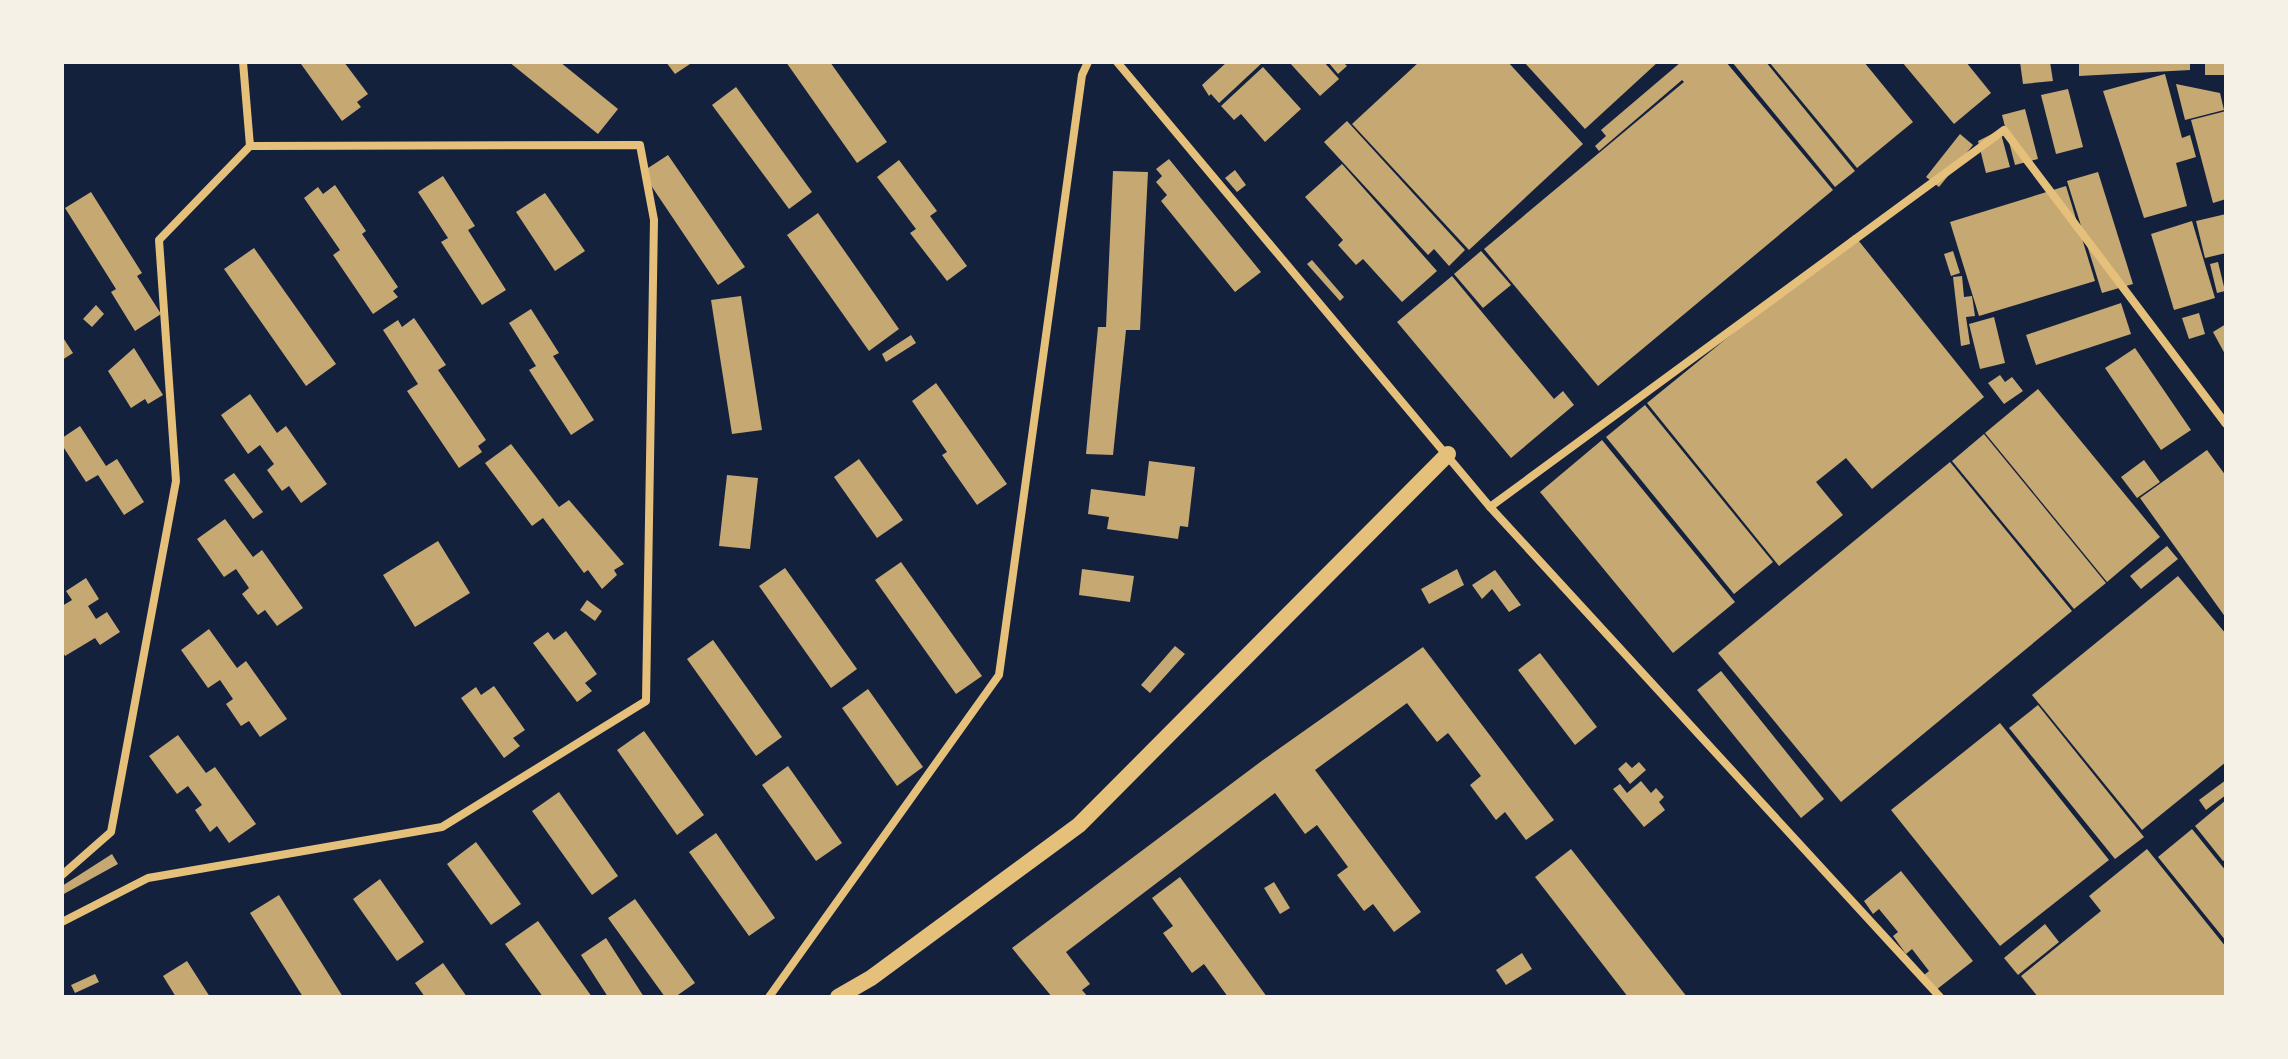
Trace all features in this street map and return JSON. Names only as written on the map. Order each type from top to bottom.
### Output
[{"type":"main road","points":[[838,997],[871,978],[1079,825],[1448,454]]},
{"type":"street","points":[[243,62],[250,146]]},
{"type":"street","points":[[769,997],[999,675],[1082,75],[1088,62]]},
{"type":"street","points":[[1117,62],[1490,507],[1940,997]]},
{"type":"street","points":[[1490,507],[2004,130],[2226,424]]},
{"type":"street","points":[[62,875],[111,832],[176,481],[159,240],[250,146],[640,145],[654,220],[646,701],[442,827],[148,878],[62,922]]},
{"type":"building","points":[[344,62],[368,94],[357,102],[361,107],[342,121],[301,64]]},
{"type":"building","points":[[509,62],[560,62],[618,109],[598,134]]},
{"type":"building","points":[[666,62],[693,62],[675,74]]},
{"type":"building","points":[[786,62],[830,62],[887,142],[857,163]]},
{"type":"building","points":[[1227,62],[1263,62],[1219,103],[1211,94],[1209,96],[1202,85]]},
{"type":"building","points":[[1289,62],[1324,62],[1339,79],[1320,96]]},
{"type":"building","points":[[1328,62],[1343,62],[1347,66],[1338,74]]},
{"type":"building","points":[[1419,62],[1508,62],[1583,144],[1469,250],[1352,124]]},
{"type":"building","points":[[1524,62],[1658,62],[1585,129]]},
{"type":"building","points":[[1681,62],[1726,62],[1833,190],[1598,386],[1484,249],[1684,82],[1682,80],[1599,151],[1595,146],[1606,136],[1601,130]]},
{"type":"building","points":[[1732,62],[1766,62],[1855,171],[1835,187]]},
{"type":"building","points":[[1769,62],[1864,62],[1913,122],[1857,168]]},
{"type":"building","points":[[1902,62],[1966,62],[1991,93],[1954,124]]},
{"type":"building","points":[[2020,62],[2050,62],[2053,81],[2023,84]]},
{"type":"building","points":[[2079,62],[2190,62],[2190,70],[2079,76]]},
{"type":"building","points":[[2205,62],[2226,62],[2226,75],[2205,75]]},
{"type":"building","points":[[1263,67],[1301,109],[1265,142],[1241,114],[1234,120],[1221,106]]},
{"type":"building","points":[[2165,74],[2182,138],[2190,135],[2196,157],[2176,163],[2187,206],[2144,218],[2103,91]]},
{"type":"building","points":[[2176,84],[2220,93],[2224,110],[2185,120]]},
{"type":"building","points":[[736,87],[812,192],[789,209],[712,105]]},
{"type":"building","points":[[2068,89],[2083,147],[2056,154],[2041,95]]},
{"type":"building","points":[[2025,109],[2038,159],[2015,165],[2002,115]]},
{"type":"building","points":[[2226,111],[2226,199],[2213,203],[2191,120]]},
{"type":"building","points":[[1347,121],[1465,250],[1449,266],[1434,249],[1428,255],[1324,142]]},
{"type":"building","points":[[2000,130],[2010,167],[1986,173],[1978,141]]},
{"type":"building","points":[[1960,134],[1973,145],[1939,187],[1926,177]]},
{"type":"building","points":[[668,155],[745,267],[718,285],[642,172]]},
{"type":"building","points":[[1169,159],[1261,272],[1235,292],[1161,201],[1167,195],[1156,182],[1162,176],[1156,169]]},
{"type":"building","points":[[899,160],[937,211],[930,216],[967,266],[947,281],[910,233],[916,229],[877,177]]},
{"type":"building","points":[[1342,164],[1437,271],[1402,302],[1363,259],[1356,265],[1338,245],[1343,240],[1305,197]]},
{"type":"building","points":[[1235,170],[1246,185],[1237,192],[1225,178]]},
{"type":"building","points":[[1113,171],[1148,172],[1140,330],[1126,330],[1113,455],[1086,454],[1098,327],[1106,327]]},
{"type":"building","points":[[2098,172],[2133,284],[2102,293],[2067,181]]},
{"type":"building","points":[[443,176],[475,226],[468,230],[506,290],[482,305],[441,242],[448,238],[418,192]]},
{"type":"building","points":[[335,185],[366,231],[362,234],[398,287],[393,291],[398,297],[373,314],[333,255],[340,250],[304,198],[318,187],[323,194]]},
{"type":"building","points":[[2066,186],[2095,281],[1979,316],[1950,222]]},
{"type":"building","points":[[91,192],[142,273],[137,276],[161,314],[135,331],[111,292],[116,289],[65,208]]},
{"type":"building","points":[[545,193],[585,251],[555,271],[516,212]]},
{"type":"building","points":[[818,213],[899,329],[869,351],[787,235]]},
{"type":"building","points":[[2226,214],[2226,253],[2205,258],[2196,221]]},
{"type":"building","points":[[2192,221],[2215,298],[2174,310],[2151,234]]},
{"type":"building","points":[[1854,235],[1984,397],[1872,489],[1846,458],[1816,482],[1843,515],[1779,566],[1647,403]]},
{"type":"building","points":[[254,248],[336,364],[306,386],[224,269]]},
{"type":"building","points":[[1481,251],[1511,285],[1483,308],[1454,274]]},
{"type":"building","points":[[1953,251],[1960,273],[1951,276],[1944,254]]},
{"type":"building","points":[[1312,260],[1344,297],[1340,301],[1307,264]]},
{"type":"building","points":[[2218,262],[2225,291],[2217,293],[2210,264]]},
{"type":"building","points":[[1452,276],[1554,399],[1563,391],[1574,405],[1511,458],[1397,322]]},
{"type":"building","points":[[1962,276],[1964,297],[1972,296],[1975,316],[1966,317],[1970,344],[1961,346],[1953,277]]},
{"type":"building","points":[[741,296],[762,430],[732,434],[711,300]]},
{"type":"building","points":[[2121,303],[2131,334],[2036,365],[2026,335]]},
{"type":"building","points":[[96,305],[104,314],[92,327],[83,319]]},
{"type":"building","points":[[531,309],[559,353],[553,356],[594,420],[571,435],[529,370],[536,366],[509,323]]},
{"type":"building","points":[[2199,313],[2205,334],[2189,339],[2182,318]]},
{"type":"building","points":[[1994,317],[2005,363],[1980,369],[1969,324]]},
{"type":"building","points":[[414,318],[446,365],[438,370],[486,440],[478,446],[482,452],[459,468],[407,391],[418,384],[383,330],[398,320],[402,327]]},
{"type":"building","points":[[2226,324],[2226,356],[2213,332]]},
{"type":"building","points":[[911,335],[916,343],[886,362],[882,354]]},
{"type":"building","points":[[62,336],[73,353],[62,360]]},
{"type":"building","points":[[134,348],[163,395],[148,404],[145,399],[131,408],[108,371]]},
{"type":"building","points":[[2135,348],[2191,430],[2161,450],[2105,368]]},
{"type":"building","points":[[2000,375],[2005,382],[2012,377],[2023,391],[2004,404],[1988,383]]},
{"type":"building","points":[[936,383],[1007,484],[977,505],[942,455],[947,452],[912,401]]},
{"type":"building","points":[[2038,389],[2160,537],[2107,582],[1985,433]]},
{"type":"building","points":[[250,394],[277,433],[286,426],[327,484],[301,503],[289,486],[282,491],[267,470],[274,464],[260,445],[248,454],[221,415]]},
{"type":"building","points":[[1645,405],[1773,562],[1734,594],[1606,437]]},
{"type":"building","points":[[80,426],[106,466],[117,459],[144,502],[124,515],[98,475],[86,482],[62,445],[62,438]]},
{"type":"building","points":[[1984,434],[2106,583],[2074,609],[1952,461]]},
{"type":"building","points":[[1602,440],[1735,602],[1673,653],[1540,492]]},
{"type":"building","points":[[511,444],[559,507],[569,500],[624,564],[614,570],[617,575],[602,589],[588,570],[584,573],[543,518],[532,526],[485,463]]},
{"type":"building","points":[[2207,450],[2226,476],[2226,618],[2140,498]]},
{"type":"building","points":[[859,459],[903,520],[877,538],[834,477]]},
{"type":"building","points":[[2144,460],[2160,482],[2137,498],[2121,477]]},
{"type":"building","points":[[1149,461],[1195,467],[1188,527],[1180,526],[1178,539],[1107,529],[1109,517],[1088,514],[1091,489],[1145,496]]},
{"type":"building","points":[[1950,462],[2072,611],[1841,802],[1718,653]]},
{"type":"building","points":[[234,473],[263,512],[253,519],[224,480]]},
{"type":"building","points":[[727,475],[758,478],[750,549],[719,546]]},
{"type":"building","points":[[225,519],[253,557],[262,550],[303,608],[277,626],[265,610],[258,615],[242,594],[249,588],[236,569],[224,577],[197,539]]},
{"type":"building","points":[[438,541],[470,593],[415,627],[383,575]]},
{"type":"building","points":[[2167,546],[2178,559],[2141,589],[2130,576]]},
{"type":"building","points":[[901,562],[982,676],[956,694],[875,580]]},
{"type":"building","points":[[785,568],[857,669],[831,688],[759,586]]},
{"type":"building","points":[[1082,569],[1134,576],[1130,602],[1079,595]]},
{"type":"building","points":[[1457,569],[1464,585],[1429,604],[1421,589]]},
{"type":"building","points":[[1495,570],[1521,605],[1509,612],[1492,589],[1482,599],[1472,585]]},
{"type":"building","points":[[2178,576],[2226,634],[2226,762],[2142,830],[2032,695]]},
{"type":"building","points":[[86,578],[99,599],[88,606],[96,619],[107,612],[120,632],[100,645],[95,638],[65,656],[62,650],[62,606],[72,600],[66,591]]},
{"type":"building","points":[[587,600],[602,611],[595,621],[580,610]]},
{"type":"building","points":[[209,629],[237,668],[246,661],[287,719],[260,737],[249,721],[241,726],[226,704],[233,699],[220,680],[208,688],[181,650]]},
{"type":"building","points":[[566,631],[597,674],[585,683],[592,691],[577,702],[533,643],[548,632],[554,640]]},
{"type":"building","points":[[713,640],[782,737],[756,756],[687,659]]},
{"type":"building","points":[[1175,646],[1185,654],[1150,693],[1141,685]]},
{"type":"building","points":[[1423,647],[1554,820],[1526,840],[1505,812],[1496,820],[1470,785],[1481,776],[1448,733],[1437,742],[1407,703],[1315,770],[1421,912],[1394,932],[1373,904],[1364,911],[1337,875],[1348,867],[1317,825],[1305,834],[1275,793],[1066,952],[1090,984],[1082,990],[1088,997],[1052,997],[1012,948],[1263,760]]},
{"type":"building","points":[[1540,653],[1597,727],[1575,745],[1518,670]]},
{"type":"building","points":[[1721,671],[1824,799],[1801,818],[1697,690]]},
{"type":"building","points":[[494,686],[525,730],[513,738],[520,746],[504,758],[461,698],[476,687],[481,695]]},
{"type":"building","points":[[868,689],[923,767],[897,786],[842,708]]},
{"type":"building","points":[[2038,705],[2144,837],[2115,859],[2009,728]]},
{"type":"building","points":[[2000,723],[2109,860],[2000,946],[1891,810]]},
{"type":"building","points":[[644,731],[704,815],[677,835],[617,750]]},
{"type":"building","points":[[178,735],[206,773],[215,767],[256,824],[229,843],[217,826],[210,832],[195,810],[202,805],[188,786],[177,794],[149,756]]},
{"type":"building","points":[[1626,762],[1632,768],[1639,762],[1646,770],[1630,784],[1618,769]]},
{"type":"building","points":[[788,766],[842,843],[816,861],[762,785]]},
{"type":"building","points":[[2226,780],[2226,795],[2206,810],[2199,800]]},
{"type":"building","points":[[1641,781],[1651,793],[1656,788],[1664,797],[1659,802],[1665,810],[1644,827],[1613,789],[1620,784],[1627,793]]},
{"type":"building","points":[[559,792],[618,876],[592,895],[532,811]]},
{"type":"building","points":[[2226,800],[2226,859],[2223,861],[2195,826]]},
{"type":"building","points":[[2192,829],[2226,871],[2226,941],[2158,857]]},
{"type":"building","points":[[716,833],[775,918],[749,936],[689,852]]},
{"type":"building","points":[[476,842],[521,904],[491,925],[447,864]]},
{"type":"building","points":[[1571,849],[1687,997],[1628,997],[1535,877]]},
{"type":"building","points":[[2147,849],[2226,947],[2226,997],[2038,997],[2021,976],[2101,911],[2089,896]]},
{"type":"building","points":[[112,854],[118,864],[62,895],[62,886]]},
{"type":"building","points":[[1901,871],[1973,961],[1936,990],[1924,975],[1929,971],[1912,949],[1906,954],[1893,936],[1898,932],[1879,909],[1873,914],[1864,901]]},
{"type":"building","points":[[1180,877],[1267,997],[1228,997],[1204,964],[1192,973],[1163,933],[1173,926],[1152,898]]},
{"type":"building","points":[[380,879],[424,942],[397,961],[353,899]]},
{"type":"building","points":[[1274,882],[1290,908],[1280,914],[1264,888]]},
{"type":"building","points":[[279,895],[343,997],[303,997],[250,913]]},
{"type":"building","points":[[635,899],[695,983],[675,997],[665,997],[608,918]]},
{"type":"building","points":[[538,921],[592,997],[543,997],[505,944]]},
{"type":"building","points":[[2045,924],[2059,942],[2018,975],[2004,958]]},
{"type":"building","points":[[606,938],[644,997],[608,997],[581,955]]},
{"type":"building","points":[[1522,953],[1532,969],[1506,985],[1496,970]]},
{"type":"building","points":[[187,961],[210,997],[176,997],[163,976]]},
{"type":"building","points":[[443,963],[467,997],[425,997],[415,983]]},
{"type":"building","points":[[95,974],[99,982],[75,993],[71,985]]}]
